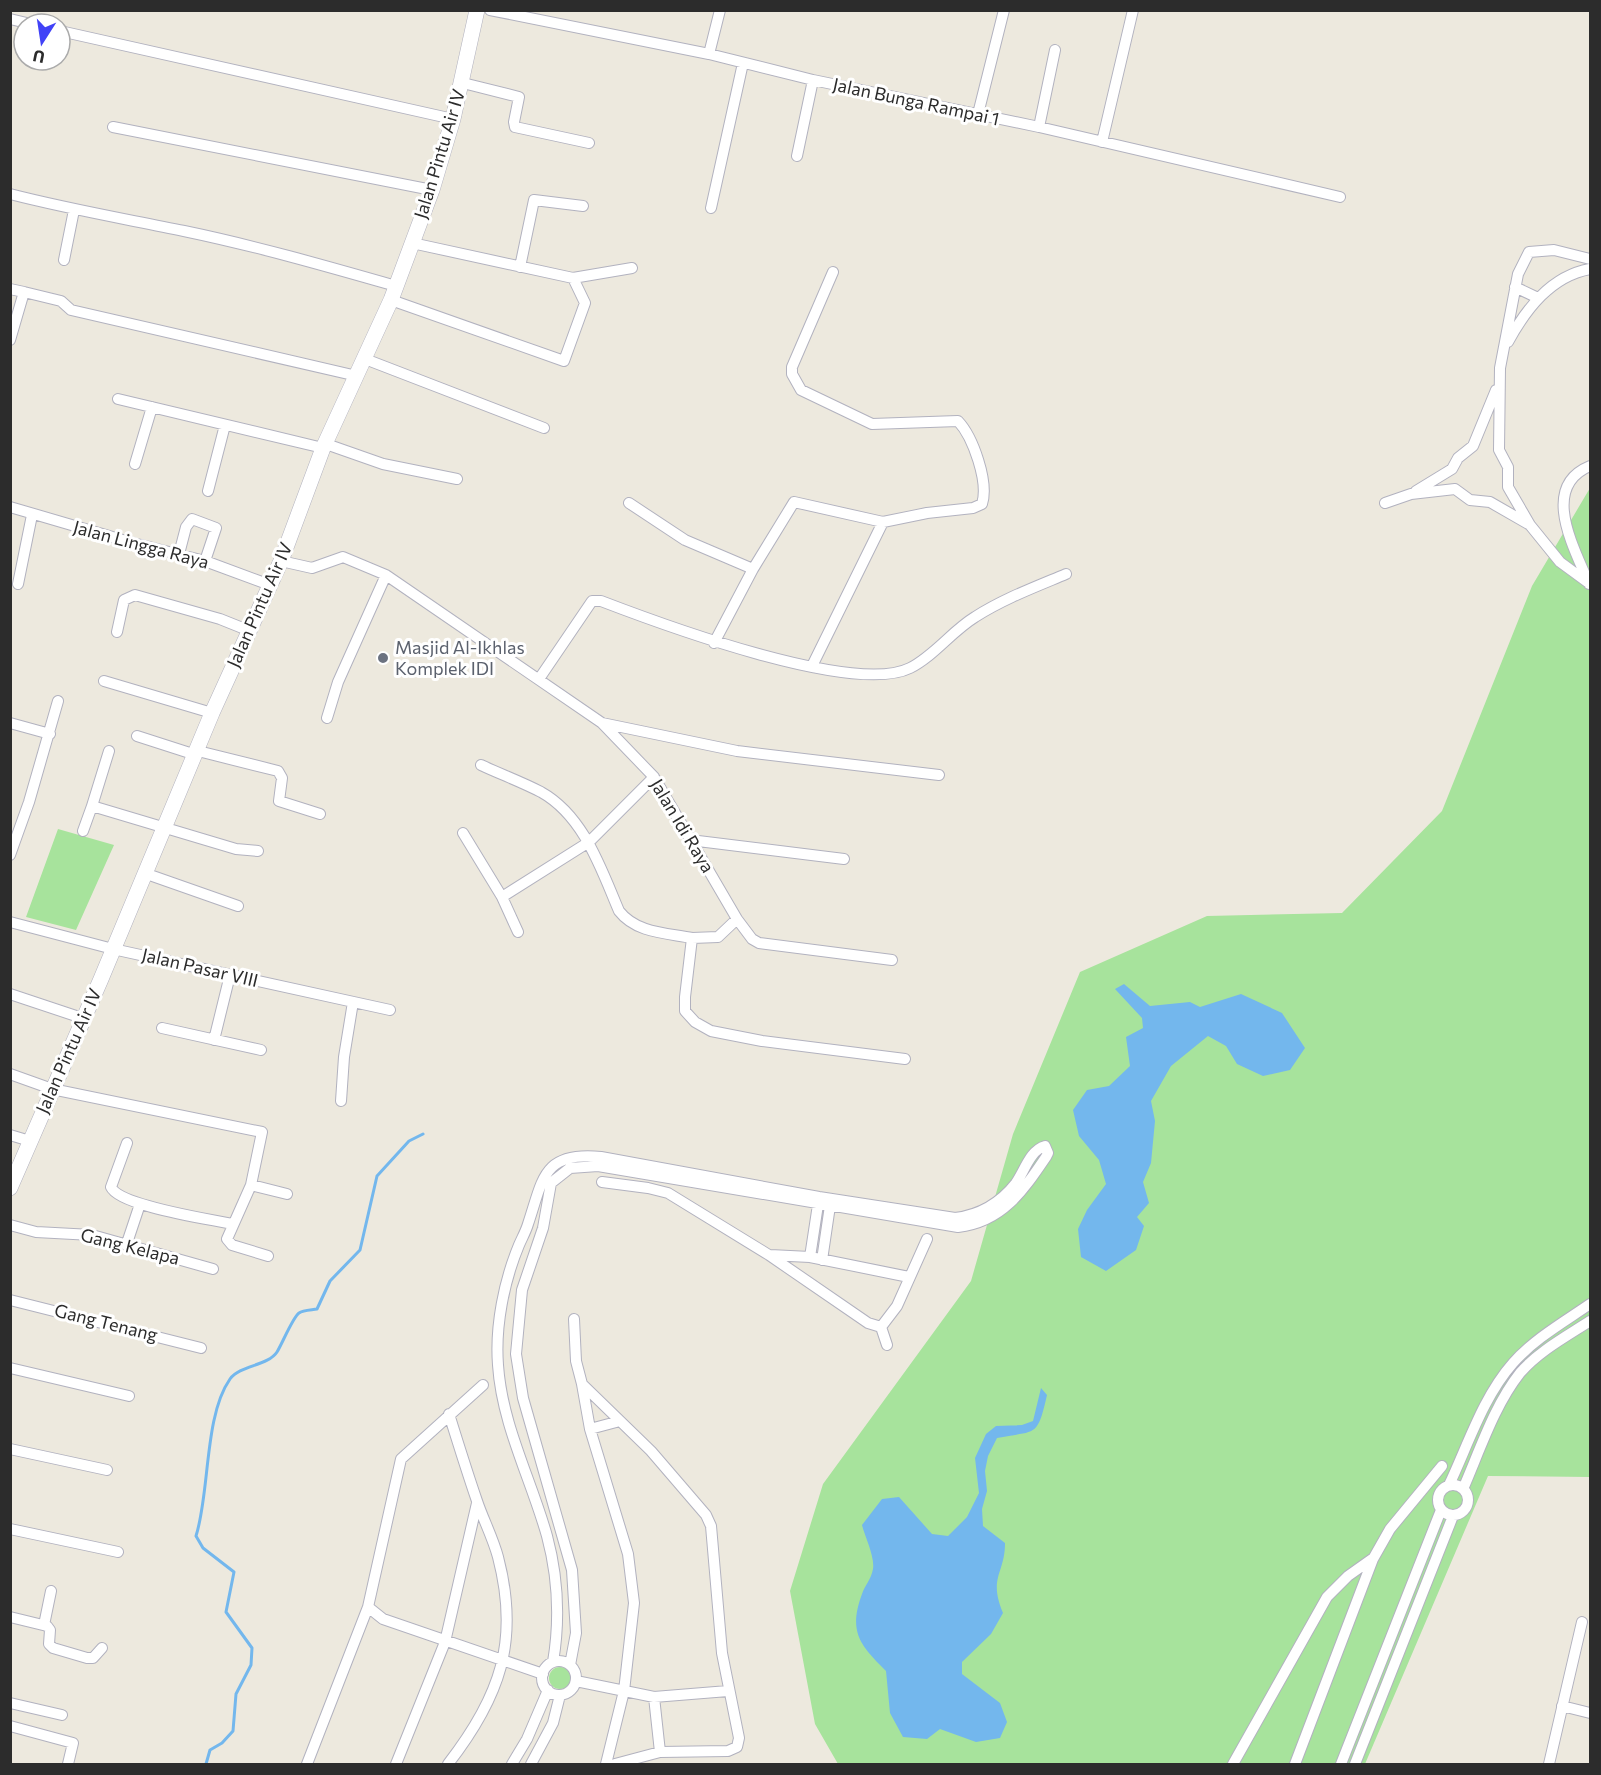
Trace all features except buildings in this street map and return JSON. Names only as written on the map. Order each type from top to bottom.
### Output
[{"type":"main road","name":"Jalan Pintu Air IV","points":[[10,1188],[197,753],[212,713],[281,561],[325,446],[394,293],[432,190],[453,119],[463,83],[477,10]]},
{"type":"street","name":"Jalan Bunga Rampai 1","points":[[490,10],[709,54],[813,80],[978,114],[1340,197]]},
{"type":"street","points":[[709,54],[720,10]]},
{"type":"street","points":[[978,114],[1004,10]]},
{"type":"street","points":[[1102,142],[1133,10]]},
{"type":"street","points":[[72,34],[453,119]]},
{"type":"street","points":[[1039,128],[1055,50]]},
{"type":"street","points":[[711,208],[743,63]]},
{"type":"street","points":[[797,156],[813,80]]},
{"type":"street","points":[[463,83],[519,98],[515,127],[589,143]]},
{"type":"street","points":[[113,127],[432,190]]},
{"type":"street","points":[[10,194],[74,210],[185,231],[300,258],[564,361],[585,303],[573,278]]},
{"type":"street","points":[[520,267],[534,200],[583,206]]},
{"type":"street","points":[[64,260],[74,210]]},
{"type":"street","points":[[412,243],[573,278],[632,268]]},
{"type":"street","points":[[1590,259],[1554,250],[1529,252],[1518,274],[1498,384],[1499,450],[1508,467],[1508,487],[1530,525],[1560,562],[1590,585]]},
{"type":"street","points":[[1503,351],[1528,309],[1538,298],[1554,285],[1581,271],[1590,269]]},
{"type":"street","points":[[714,643],[753,569],[794,502],[883,522],[927,513],[979,507],[985,491],[973,443],[958,421],[872,424],[807,394],[795,382],[792,367],[833,272]]},
{"type":"street","points":[[1515,287],[1538,298]]},
{"type":"street","points":[[10,289],[61,301],[71,310],[357,376]]},
{"type":"street","points":[[10,340],[24,292]]},
{"type":"street","points":[[365,359],[544,428]]},
{"type":"street","points":[[1385,503],[1411,494],[1452,469],[1462,453],[1473,446],[1498,384]]},
{"type":"street","points":[[118,399],[325,446],[383,464],[457,478]]},
{"type":"street","points":[[135,464],[152,407]]},
{"type":"street","points":[[208,491],[225,425]]},
{"type":"street","points":[[1590,466],[1573,477],[1563,499],[1563,519],[1590,585]]},
{"type":"street","points":[[1411,494],[1455,489],[1470,500],[1490,502],[1530,525]]},
{"type":"street","points":[[629,502],[685,540],[753,569]]},
{"type":"street","name":"Jalan Lingga Raya","points":[[10,507],[32,515],[205,561],[270,585]]},
{"type":"street","points":[[18,584],[32,515]]},
{"type":"street","points":[[178,554],[186,527],[192,519],[214,525],[216,528],[205,561]]},
{"type":"street","points":[[812,666],[883,522]]},
{"type":"street","name":"Jalan Idi Raya","points":[[281,561],[312,568],[343,557],[386,575],[602,723],[654,777],[737,919],[752,939],[759,943],[892,960]]},
{"type":"street","points":[[539,679],[592,601],[601,601],[714,643],[812,666],[873,675],[911,668],[974,618],[1066,574]]},
{"type":"street","points":[[327,718],[338,682],[386,575]]},
{"type":"street","points":[[117,632],[124,600],[135,595],[220,619],[250,631]]},
{"type":"street","points":[[104,681],[212,713]]},
{"type":"street","points":[[10,855],[50,734],[58,701]]},
{"type":"street","points":[[10,723],[50,734]]},
{"type":"street","points":[[602,723],[737,751],[939,775]]},
{"type":"street","points":[[137,736],[197,753],[278,771],[282,778],[279,801],[320,814]]},
{"type":"street","points":[[83,831],[109,751]]},
{"type":"street","points":[[481,765],[541,792],[554,801],[589,842],[619,911],[625,919],[646,930],[692,938],[718,937],[737,919]]},
{"type":"street","points":[[502,897],[589,842],[654,777]]},
{"type":"street","points":[[92,806],[236,849],[258,851]]},
{"type":"street","points":[[463,833],[502,897],[518,932]]},
{"type":"street","points":[[690,840],[844,859]]},
{"type":"street","points":[[144,873],[238,906]]},
{"type":"street","name":"Jalan Pasar VIII","points":[[10,922],[113,949],[390,1010]]},
{"type":"street","points":[[692,938],[685,1011],[695,1022],[711,1031],[762,1041],[905,1059]]},
{"type":"street","points":[[214,1040],[230,975]]},
{"type":"street","points":[[10,994],[82,1018]]},
{"type":"street","points":[[340,1101],[353,1002]]},
{"type":"street","points":[[162,1028],[261,1050]]},
{"type":"street","points":[[10,1074],[52,1089],[262,1132],[251,1185],[227,1239],[232,1245],[268,1256]]},
{"type":"street","points":[[10,1135],[30,1141]]},
{"type":"street","points":[[127,1143],[111,1187],[114,1193],[140,1204],[232,1224]]},
{"type":"street","points":[[576,1681],[570,1691],[560,1695],[548,1690],[543,1683],[543,1674],[553,1662],[559,1619],[553,1567],[547,1537],[509,1423],[498,1365],[501,1312],[511,1269],[528,1225],[543,1175],[569,1159],[601,1157],[722,1183],[818,1200],[944,1216],[966,1216],[983,1210],[1003,1196],[1016,1183],[1036,1150],[1045,1146],[1047,1149],[1046,1157],[1013,1203],[991,1218],[969,1226],[949,1227],[831,1202]]},
{"type":"street","points":[[576,1681],[570,1665],[576,1633],[572,1570],[524,1398],[516,1354],[522,1290],[543,1228],[551,1183],[563,1172],[579,1166],[598,1166],[722,1183]]},
{"type":"street","points":[[602,1182],[668,1193],[769,1255],[868,1323],[881,1327]]},
{"type":"street","points":[[251,1185],[287,1194]]},
{"type":"street","points":[[810,1257],[818,1200]]},
{"type":"street","points":[[822,1260],[831,1202]]},
{"type":"street","points":[[128,1244],[140,1204]]},
{"type":"street","name":"Gang Kelapa","points":[[10,1225],[36,1232],[92,1235],[213,1269]]},
{"type":"street","points":[[528,1225],[543,1228]]},
{"type":"street","points":[[881,1327],[897,1306],[927,1239]]},
{"type":"street","points":[[769,1255],[810,1257],[909,1277]]},
{"type":"street","name":"Gang Tenang","points":[[10,1300],[201,1348]]},
{"type":"street","points":[[1341,1764],[1441,1510],[1439,1496],[1449,1485],[1492,1391],[1525,1352],[1552,1329],[1590,1304]]},
{"type":"street","points":[[574,1319],[576,1361],[590,1429],[609,1487],[633,1584],[633,1632],[624,1691],[606,1764]]},
{"type":"street","points":[[1464,1489],[1504,1396],[1522,1372],[1539,1356],[1590,1321]]},
{"type":"street","points":[[881,1327],[887,1345]]},
{"type":"street","points":[[10,1368],[129,1396]]},
{"type":"street","points":[[582,1384],[651,1451],[708,1520],[713,1541],[722,1653],[739,1738],[737,1747],[728,1751],[660,1752],[615,1764]]},
{"type":"street","points":[[307,1764],[368,1607],[401,1459],[483,1385]]},
{"type":"street","points":[[1492,1391],[1504,1396]]},
{"type":"street","points":[[448,1764],[472,1733],[491,1698],[507,1641],[508,1601],[498,1556],[477,1502],[449,1414]]},
{"type":"street","points":[[590,1429],[620,1421]]},
{"type":"street","points":[[10,1449],[107,1470]]},
{"type":"street","points":[[1295,1764],[1372,1559],[1390,1529],[1442,1466]]},
{"type":"street","points":[[1441,1510],[1453,1516],[1462,1513],[1468,1506],[1468,1497],[1464,1489],[1449,1485]]},
{"type":"street","points":[[396,1764],[445,1642],[477,1502]]},
{"type":"street","points":[[1356,1764],[1453,1516]]},
{"type":"street","points":[[10,1529],[118,1552]]},
{"type":"street","points":[[1233,1764],[1327,1597],[1348,1575],[1372,1559]]},
{"type":"street","points":[[44,1624],[51,1591]]},
{"type":"street","points":[[368,1607],[383,1619],[543,1674]]},
{"type":"street","points":[[10,1617],[44,1624],[50,1630],[49,1644],[53,1648],[87,1659],[93,1658],[102,1648]]},
{"type":"street","points":[[362,1622],[383,1619]]},
{"type":"street","points":[[1550,1764],[1582,1622]]},
{"type":"street","points":[[553,1662],[562,1661],[570,1665]]},
{"type":"street","points":[[576,1681],[654,1697],[728,1690]]},
{"type":"street","points":[[512,1764],[532,1729],[548,1690]]},
{"type":"street","points":[[531,1764],[553,1723],[560,1695]]},
{"type":"street","points":[[654,1697],[660,1752]]},
{"type":"street","points":[[10,1703],[62,1715]]},
{"type":"street","points":[[1562,1706],[1590,1713]]},
{"type":"street","points":[[10,1726],[73,1743],[68,1764]]},
{"type":"green space","points":[[1590,488],[1590,1477],[1488,1476],[1365,1764],[838,1764],[815,1724],[790,1591],[823,1484],[971,1281],[1013,1134],[1080,972],[1207,916],[1342,913],[1442,811],[1532,586]]},
{"type":"green space","points":[[58,829],[114,845],[76,930],[26,917]]},
{"type":"green space","points":[[560,1667],[568,1670],[571,1678],[568,1686],[560,1689],[552,1686],[549,1678],[552,1670]]},
{"type":"water","points":[[1124,984],[1150,1006],[1190,1002],[1200,1007],[1241,994],[1282,1013],[1305,1048],[1290,1070],[1263,1076],[1237,1064],[1226,1046],[1208,1036],[1171,1066],[1151,1101],[1155,1121],[1151,1163],[1143,1182],[1149,1203],[1137,1217],[1144,1226],[1136,1250],[1106,1271],[1081,1257],[1078,1229],[1087,1210],[1106,1184],[1099,1160],[1079,1136],[1073,1110],[1087,1090],[1109,1086],[1130,1066],[1126,1037],[1143,1028],[1142,1018],[1115,989]]},
{"type":"water","points":[[1041,1388],[1047,1395],[1037,1426],[1027,1432],[997,1438],[988,1456],[985,1471],[987,1491],[982,1509],[983,1526],[1005,1543],[997,1583],[1003,1613],[991,1634],[962,1662],[962,1674],[1000,1703],[1007,1722],[1000,1738],[976,1742],[940,1729],[927,1739],[903,1737],[890,1713],[886,1671],[863,1645],[857,1628],[858,1607],[873,1569],[871,1553],[862,1525],[882,1499],[899,1497],[932,1534],[948,1536],[967,1517],[979,1493],[975,1458],[986,1434],[996,1426],[1022,1425],[1033,1421]]},
{"type":"waterway","points":[[206,1764],[210,1750],[222,1743],[233,1731],[236,1694],[251,1665],[252,1648],[226,1612],[234,1572],[203,1548],[196,1536],[204,1498],[212,1433],[222,1395],[235,1374],[273,1357],[299,1313],[317,1309],[330,1281],[360,1250],[377,1176],[409,1141],[423,1134]]},
{"type":"place","name":"Masjid Al-Ikhlas Komplek IDI","points":[[383,658]]}]
